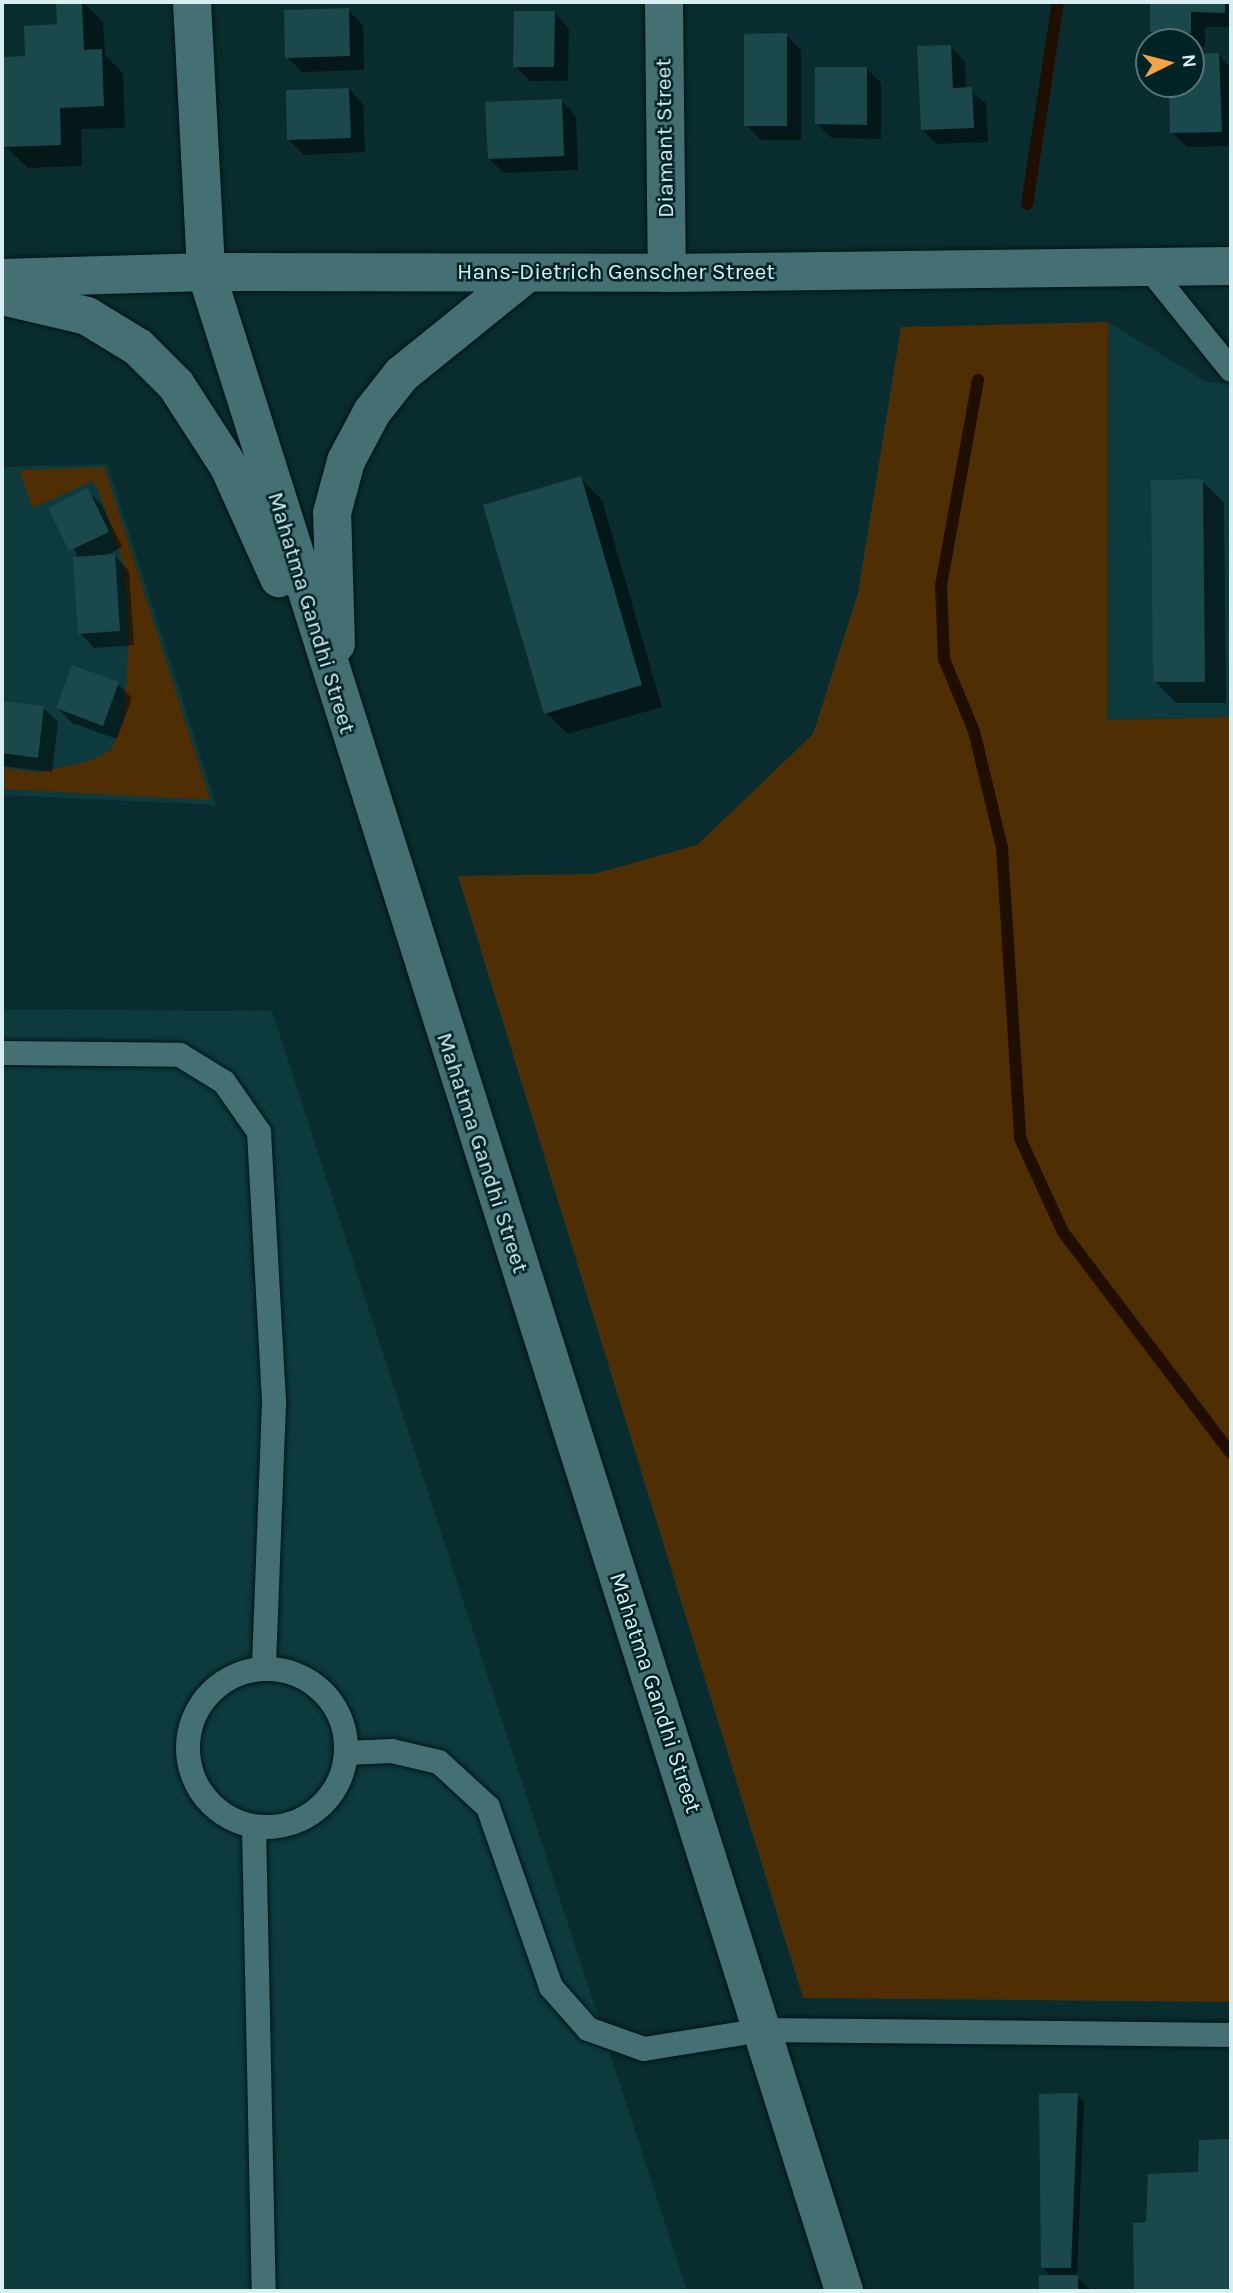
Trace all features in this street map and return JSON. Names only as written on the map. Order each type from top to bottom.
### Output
[{"type":"street","name":"Mahatma Gandhi Street","points":[[192,2],[206,272],[345,723],[844,2291]]},
{"type":"street","name":"Diamant Street","points":[[664,2],[667,273]]},
{"type":"street","name":"Hans-Dietrich Genscher Street","points":[[2,278],[206,272],[667,273],[1231,266]]},
{"type":"street","points":[[345,723],[333,611],[332,513],[346,461],[372,412],[402,374],[527,273]]},
{"type":"street","points":[[2,296],[87,316],[138,347],[176,385],[229,467],[345,723]]},
{"type":"lane","points":[[1147,267],[1231,370]]},
{"type":"lane","points":[[2,1053],[180,1055],[224,1083],[259,1132],[274,1404],[264,1669]]},
{"type":"lane","points":[[264,1669],[290,1672],[323,1693],[343,1727],[346,1753],[340,1779],[326,1801],[306,1818],[281,1826],[254,1827],[230,1819],[210,1803],[195,1782],[188,1756],[190,1731],[200,1707],[216,1687],[239,1674],[264,1669]]},
{"type":"lane","points":[[346,1753],[392,1751],[439,1762],[488,1807],[551,1987],[588,2029],[644,2049],[762,2030],[1231,2035]]},
{"type":"lane","points":[[254,1827],[264,2291]]},
{"type":"shaded area","points":[[1108,322],[1208,383],[1231,382],[1231,717],[1107,720]]},
{"type":"shaded area","points":[[1108,322],[1107,720],[1231,717],[1231,2002],[803,1998],[458,876],[594,874],[697,845],[813,734],[858,593],[901,327]]},
{"type":"shaded area","points":[[107,464],[216,805],[2,795],[2,467]]},
{"type":"shaded area","points":[[104,467],[210,800],[2,789],[2,768],[41,772],[89,761],[111,750],[124,717],[129,628],[124,567],[98,490],[92,481],[32,508],[19,470]]},
{"type":"shaded area","points":[[2,1009],[272,1011],[687,2291],[2,2291]]},
{"type":"building","points":[[56,2],[82,2],[84,50],[102,49],[104,106],[60,108],[61,145],[4,147],[2,57],[25,56],[24,26],[57,24]]},
{"type":"building","points":[[1150,2],[1225,2],[1225,13],[1191,12],[1191,28],[1150,28]]},
{"type":"building","points":[[349,8],[350,56],[285,58],[284,10]]},
{"type":"building","points":[[514,11],[555,11],[554,67],[513,67]]},
{"type":"building","points":[[787,33],[787,126],[744,126],[744,34]]},
{"type":"building","points":[[951,45],[953,88],[972,87],[974,128],[921,130],[917,46]]},
{"type":"building","points":[[1219,53],[1222,132],[1170,133],[1169,98],[1205,98],[1205,54]]},
{"type":"building","points":[[815,67],[867,67],[867,125],[815,124]]},
{"type":"building","points":[[349,88],[351,138],[287,140],[286,90]]},
{"type":"building","points":[[562,99],[564,156],[488,159],[485,102]]},
{"type":"building","points":[[581,476],[642,685],[544,714],[483,505]]},
{"type":"building","points":[[1203,479],[1205,682],[1153,682],[1151,480]]},
{"type":"building","points":[[88,488],[109,532],[69,551],[48,508]]},
{"type":"building","points":[[115,554],[120,631],[78,634],[73,557]]},
{"type":"building","points":[[72,665],[119,682],[103,726],[56,708]]},
{"type":"building","points":[[2,701],[44,706],[38,758],[2,753]]},
{"type":"building","points":[[1078,2093],[1071,2268],[1041,2268],[1039,2094]]},
{"type":"building","points":[[1231,2139],[1231,2291],[1134,2291],[1133,2223],[1146,2222],[1148,2174],[1198,2172],[1199,2140]]},
{"type":"building","points":[[1039,2275],[1078,2275],[1078,2291],[1039,2291]]},
{"type":"waterway","points":[[1027,204],[1058,2]]},
{"type":"waterway","points":[[978,380],[941,586],[944,659],[974,731],[1002,848],[1020,1138],[1063,1232],[1231,1453]]}]
